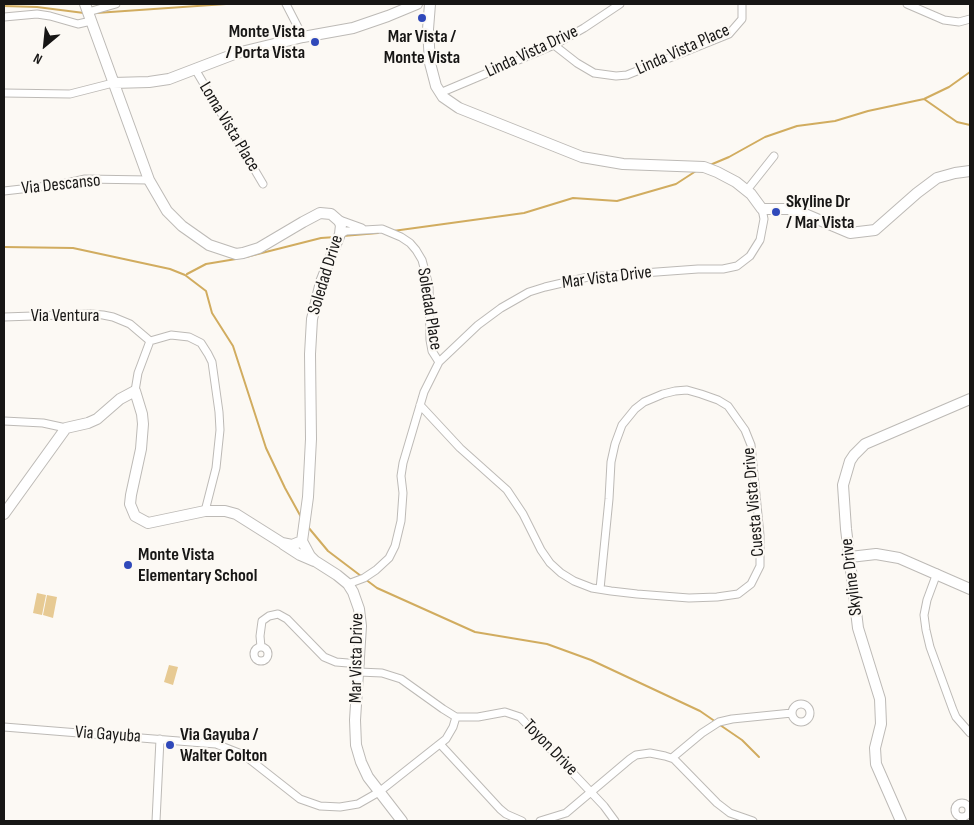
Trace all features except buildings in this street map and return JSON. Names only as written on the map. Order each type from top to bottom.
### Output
[{"type":"street","points":[[4,18],[37,14],[78,24],[88,12],[105,5],[116,4]]},
{"type":"street","points":[[286,4],[303,37]]},
{"type":"street","points":[[4,93],[70,94],[113,83],[159,81],[237,53],[303,37],[353,28],[417,4]]},
{"type":"street","points":[[430,4],[428,29],[429,55],[433,77],[440,93],[458,108],[582,157],[623,164],[704,167],[728,177],[747,190],[762,209],[798,211],[850,233],[875,230],[937,178],[970,171]]},
{"type":"street","name":"Linda Vista Drive","points":[[440,93],[554,45],[620,4]]},
{"type":"street","name":"Linda Vista Place","points":[[554,45],[576,63],[594,73],[616,76],[627,75],[729,34],[742,19],[742,4]]},
{"type":"street","points":[[907,4],[944,20],[959,22],[970,19]]},
{"type":"street","name":"Soledad Drive","points":[[88,12],[149,180],[167,211],[182,226],[201,241],[226,252],[243,253],[259,248],[315,215],[325,213],[336,218],[341,225],[340,234],[321,282],[312,319],[310,354],[311,448],[308,497],[302,540]]},
{"type":"street","name":"Loma Vista Place","points":[[195,69],[263,184]]},
{"type":"street","points":[[747,190],[774,156]]},
{"type":"street","name":"Via Descanso","points":[[4,191],[57,185],[85,179],[149,180]]},
{"type":"street","name":"Mar Vista Drive","points":[[402,821],[365,772],[356,745],[355,720],[361,617],[356,598],[348,584],[364,578],[376,570],[388,558],[395,546],[401,521],[403,463],[430,377],[439,362],[478,325],[501,308],[529,292],[588,277],[723,269],[737,266],[750,256],[760,240],[764,219],[762,209]]},
{"type":"street","points":[[336,218],[365,229]]},
{"type":"street","name":"Soledad Place","points":[[340,234],[346,231],[382,229],[410,243],[422,260],[429,286],[430,340],[432,351],[439,362]]},
{"type":"street","name":"Via Ventura","points":[[4,317],[91,314],[113,317],[130,324],[150,341]]},
{"type":"street","points":[[205,511],[216,468],[220,430],[212,362],[205,348],[196,339],[171,335],[150,341],[138,373],[135,391],[143,424],[141,449],[130,495],[132,511],[140,520],[148,523],[205,511],[225,511],[241,516],[300,555],[315,561],[348,584]]},
{"type":"street","name":"Cuesta Vista Drive","points":[[420,405],[460,448],[507,490],[523,514],[541,550],[555,568],[574,581],[600,589],[688,598],[738,594],[751,584],[758,573],[761,560],[751,445],[732,412],[724,404],[701,394],[687,390],[675,391],[644,402],[635,409],[622,425],[614,444],[611,462],[610,499],[600,589]]},
{"type":"street","points":[[4,421],[43,422],[66,428],[88,423],[97,419],[120,399],[135,391]]},
{"type":"street","name":"Skyline Drive","points":[[901,821],[876,764],[875,748],[881,724],[880,700],[858,628],[842,494],[847,468],[854,455],[865,444],[970,399]]},
{"type":"street","points":[[4,514],[66,428]]},
{"type":"street","points":[[282,543],[292,545],[302,540],[310,556],[315,561]]},
{"type":"street","points":[[850,556],[876,554],[910,561],[970,589]]},
{"type":"street","points":[[936,573],[924,615],[926,630],[930,647],[953,710],[956,717],[970,733]]},
{"type":"street","points":[[260,647],[262,621],[269,616],[278,614],[287,619],[324,657],[336,662],[401,679],[443,710],[456,717]]},
{"type":"street","name":"Toyon Drive","points":[[456,717],[478,717],[505,712],[515,714],[530,726],[615,821]]},
{"type":"street","points":[[672,758],[718,722],[792,713]]},
{"type":"street","name":"Via Gayuba","points":[[4,727],[209,742],[231,749],[249,759],[294,796],[320,806],[335,807],[352,806],[379,792],[440,744],[450,732],[456,717]]},
{"type":"street","points":[[156,821],[160,739]]},
{"type":"street","points":[[440,744],[500,809],[506,814],[522,821]]},
{"type":"street","points":[[540,821],[566,813],[636,755],[650,753],[672,758],[717,803],[730,813],[752,821]]},
{"type":"street","points":[[966,805],[970,798]]},
{"type":"shaded area","points":[[37,593],[46,595],[42,615],[33,613]]},
{"type":"shaded area","points":[[47,595],[57,597],[53,618],[43,615]]},
{"type":"shaded area","points":[[169,665],[178,667],[173,685],[164,682]]},
{"type":"waterway","points":[[96,13],[226,4]]},
{"type":"waterway","points":[[4,6],[37,7],[84,13]]},
{"type":"waterway","points":[[710,165],[765,137],[797,126],[835,121],[868,111],[924,99],[949,87],[970,72]]},
{"type":"waterway","points":[[924,99],[957,122],[970,125]]},
{"type":"waterway","points":[[393,231],[524,213],[573,198],[617,201],[676,184],[696,171]]},
{"type":"waterway","points":[[343,236],[378,233]]},
{"type":"waterway","points":[[246,257],[321,238],[336,237]]},
{"type":"waterway","points":[[4,247],[73,248],[170,269],[185,275],[206,291],[212,313],[233,346],[266,448],[301,517]]},
{"type":"waterway","points":[[187,274],[206,264],[236,259]]},
{"type":"waterway","points":[[308,527],[328,551],[361,576]]},
{"type":"waterway","points":[[365,579],[377,588],[475,632],[547,644],[591,660],[700,711],[716,722]]},
{"type":"waterway","points":[[720,725],[742,740],[759,757]]},
{"type":"place","name":"Mar Vista / Monte Vista","points":[[422,18]]},
{"type":"place","name":"Monte Vista / Porta Vista","points":[[315,42]]},
{"type":"place","name":"Skyline Dr / Mar Vista","points":[[776,212]]},
{"type":"place","name":"Monte Vista Elementary School","points":[[128,565]]},
{"type":"place","name":"Via Gayuba / Walter Colton","points":[[170,745]]}]
